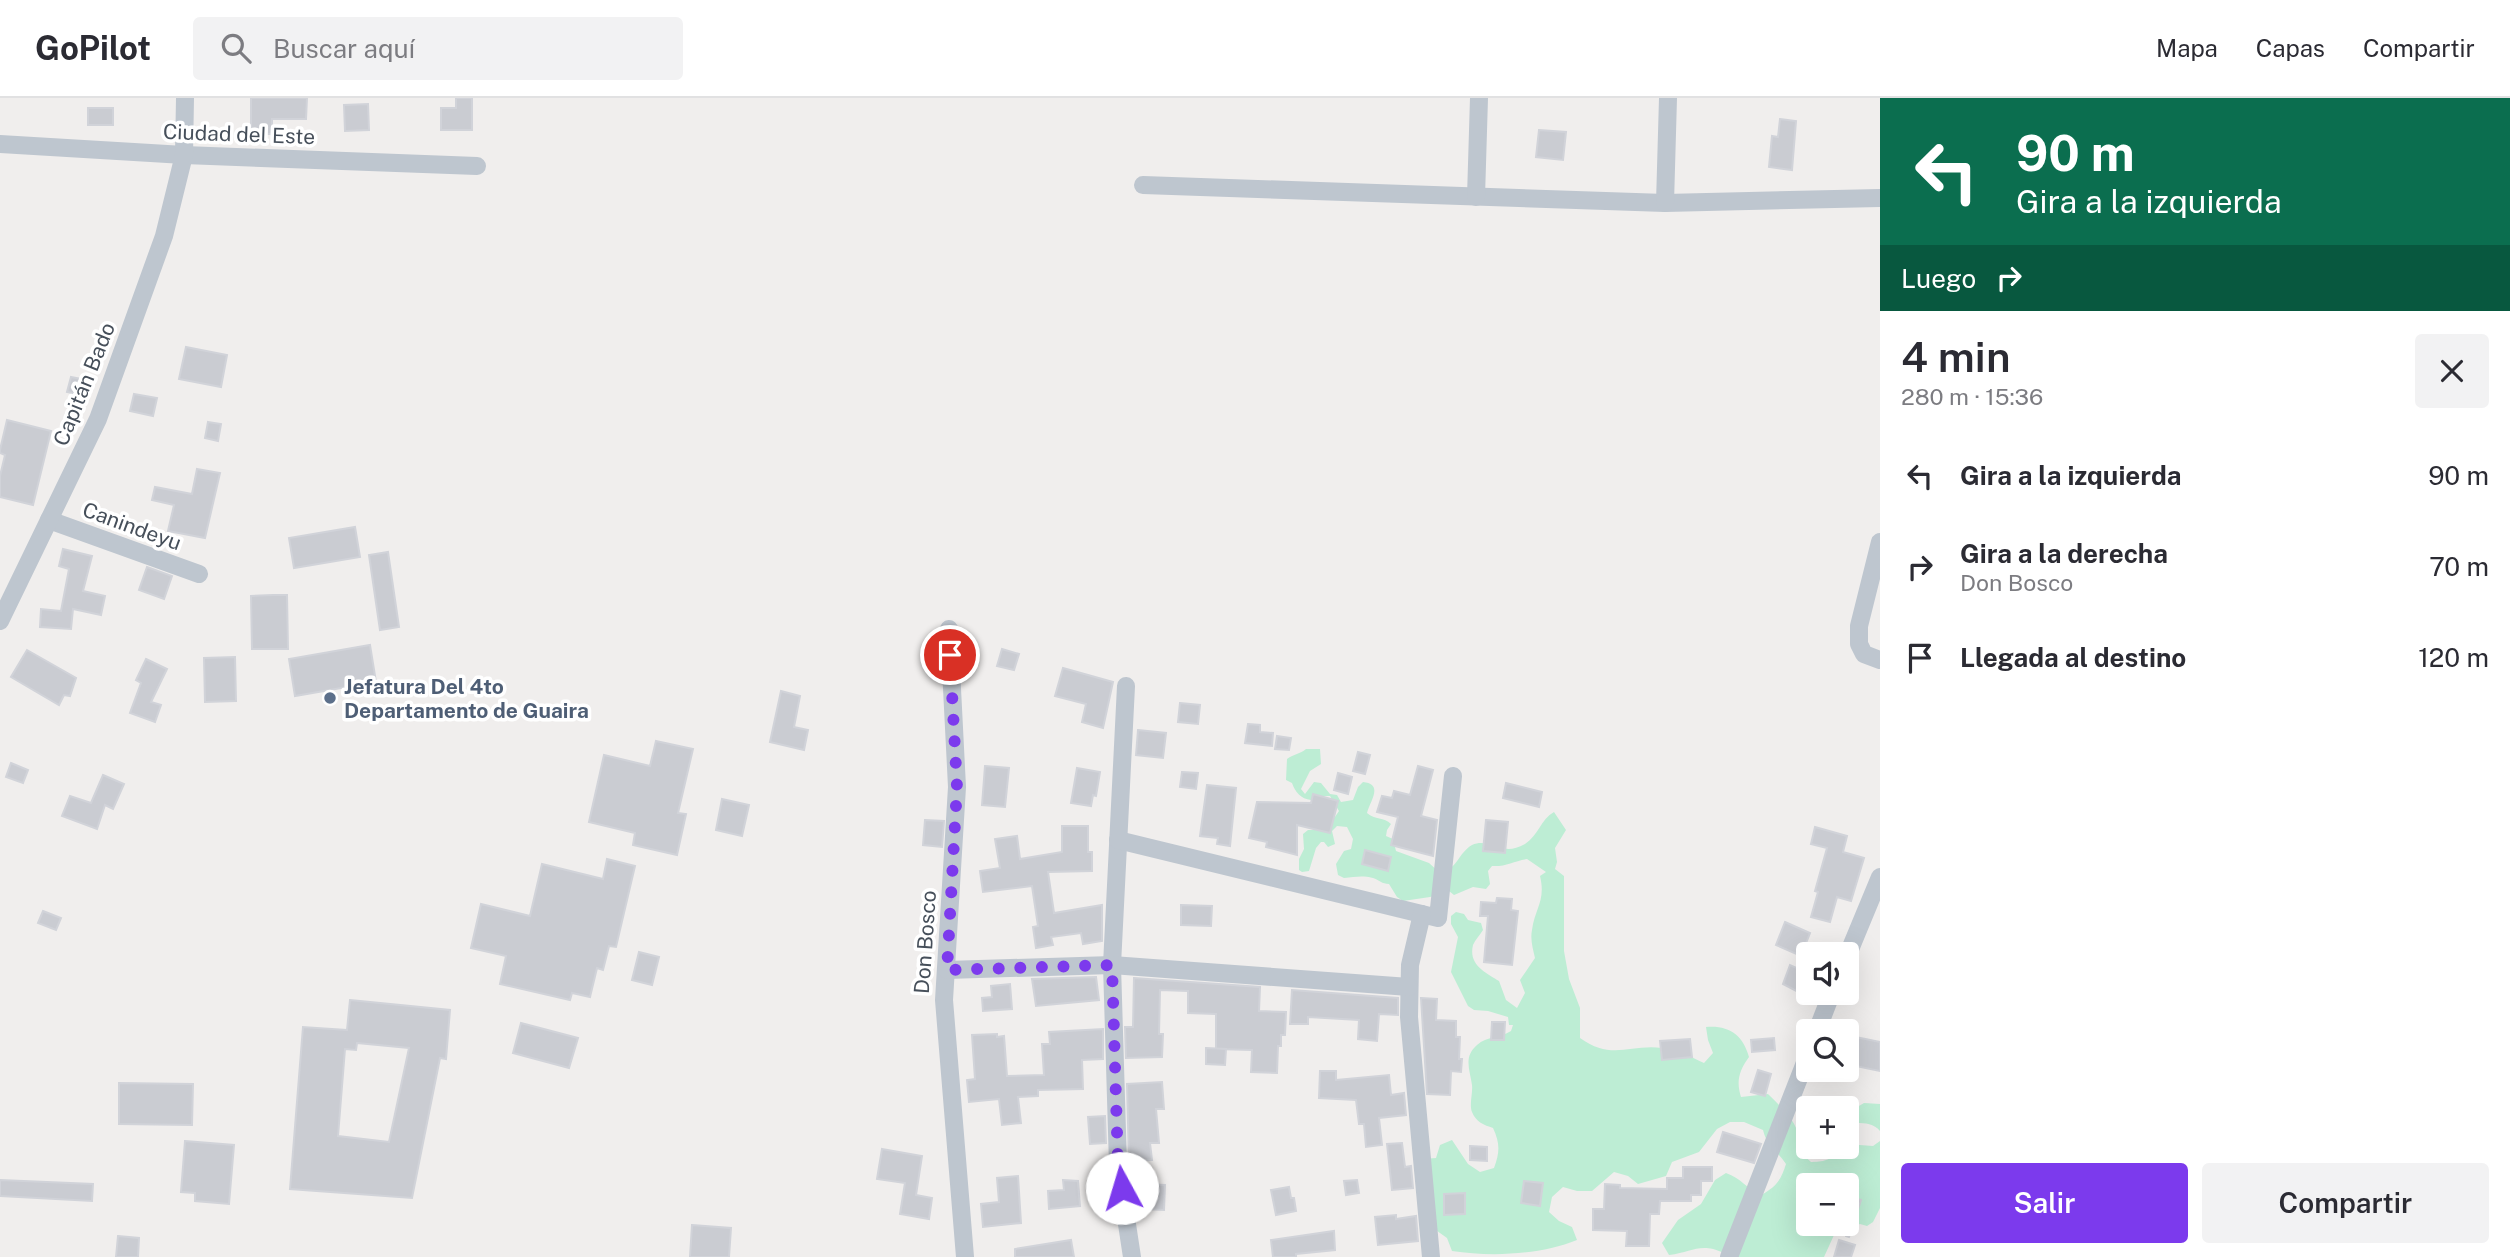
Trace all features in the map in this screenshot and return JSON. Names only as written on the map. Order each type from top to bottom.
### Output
[{"type":"street","name":"Capitán Bado","points":[[0,621],[98,419],[164,236],[184,155],[185,98]]},
{"type":"street","points":[[1476,197],[1479,98]]},
{"type":"street","points":[[1665,204],[1668,98]]},
{"type":"street","name":"Ciudad del Este","points":[[0,144],[184,155],[477,166]]},
{"type":"street","points":[[1143,185],[1665,204],[1880,198]]},
{"type":"street","name":"Canindeyu","points":[[49,520],[199,574]]},
{"type":"street","points":[[1880,542],[1858,626],[1858,644],[1864,654],[1880,660]]},
{"type":"street","name":"Don Bosco","points":[[949,629],[957,787],[944,1000],[965,1257]]},
{"type":"street","points":[[1126,686],[1112,965],[1118,1165],[1132,1257]]},
{"type":"street","points":[[1118,840],[1438,918],[1453,776]]},
{"type":"street","points":[[1853,942],[1880,877]]},
{"type":"street","points":[[1422,914],[1410,965],[1409,1017],[1431,1257]]},
{"type":"street","points":[[947,970],[1112,965],[1409,987]]},
{"type":"street","points":[[1729,1257],[1797,1082]]},
{"type":"green space","points":[[1306,749],[1320,749],[1321,764],[1310,771],[1301,789],[1305,794],[1314,782],[1321,783],[1330,794],[1337,795],[1341,802],[1353,800],[1358,787],[1363,782],[1369,783],[1373,786],[1374,794],[1367,813],[1391,824],[1386,836],[1393,839],[1396,851],[1429,863],[1439,872],[1454,865],[1472,845],[1485,843],[1509,849],[1525,844],[1554,812],[1566,830],[1555,848],[1555,869],[1564,876],[1564,951],[1569,979],[1580,1008],[1580,1038],[1602,1049],[1667,1049],[1704,1063],[1713,1053],[1706,1027],[1722,1028],[1734,1033],[1743,1043],[1749,1057],[1739,1076],[1741,1097],[1768,1094],[1781,1107],[1796,1127],[1796,1159],[1808,1159],[1811,1162],[1859,1159],[1859,1145],[1873,1146],[1880,1141],[1880,1208],[1873,1222],[1867,1226],[1859,1224],[1859,1173],[1796,1173],[1796,1236],[1834,1236],[1824,1257],[1725,1257],[1724,1253],[1709,1248],[1669,1255],[1662,1243],[1678,1220],[1701,1204],[1715,1180],[1726,1173],[1761,1195],[1774,1186],[1782,1174],[1786,1164],[1770,1145],[1763,1130],[1744,1122],[1730,1122],[1717,1129],[1699,1152],[1672,1162],[1666,1176],[1638,1184],[1628,1176],[1614,1172],[1592,1191],[1563,1187],[1552,1197],[1549,1212],[1572,1227],[1577,1240],[1531,1252],[1483,1254],[1452,1251],[1447,1238],[1433,1228],[1422,1159],[1436,1158],[1440,1145],[1452,1140],[1468,1164],[1480,1172],[1494,1168],[1498,1152],[1497,1138],[1493,1128],[1478,1121],[1472,1112],[1469,1059],[1477,1045],[1511,1031],[1513,1025],[1509,1025],[1508,1017],[1474,1010],[1468,1006],[1451,972],[1458,937],[1451,924],[1451,916],[1456,912],[1464,914],[1468,920],[1481,923],[1483,930],[1473,945],[1473,958],[1479,968],[1499,981],[1506,1000],[1517,1008],[1525,993],[1520,980],[1535,958],[1531,933],[1541,898],[1540,876],[1546,872],[1527,859],[1492,866],[1488,871],[1490,884],[1486,889],[1473,887],[1454,895],[1449,891],[1403,901],[1389,884],[1369,877],[1344,878],[1338,875],[1336,864],[1344,851],[1351,849],[1353,839],[1347,827],[1337,826],[1332,831],[1335,844],[1328,847],[1321,842],[1316,848],[1309,871],[1302,872],[1299,870],[1299,859],[1304,849],[1303,834],[1308,830],[1326,830],[1339,811],[1330,796],[1316,796],[1311,800],[1301,797],[1292,783],[1286,780],[1287,759]]},
{"type":"green space","points":[[1864,1103],[1880,1104],[1880,1131],[1859,1123],[1859,1106]]},
{"type":"building","points":[[251,98],[307,98],[306,119],[272,119],[272,134],[251,134]]},
{"type":"building","points":[[456,98],[472,98],[472,130],[441,130],[441,108],[456,108]]},
{"type":"building","points":[[368,104],[369,130],[345,131],[344,105]]},
{"type":"building","points":[[88,108],[113,108],[113,125],[88,125]]},
{"type":"building","points":[[1780,119],[1796,121],[1792,170],[1769,167],[1772,136],[1778,137]]},
{"type":"building","points":[[1539,130],[1566,132],[1563,160],[1536,157]]},
{"type":"building","points":[[186,347],[227,355],[221,387],[179,379]]},
{"type":"building","points":[[71,377],[87,380],[83,395],[67,392]]},
{"type":"building","points":[[134,394],[157,398],[153,416],[130,411]]},
{"type":"building","points":[[7,420],[51,431],[33,505],[0,497],[0,476],[5,455],[0,453],[0,450]]},
{"type":"building","points":[[208,422],[221,424],[218,441],[205,438]]},
{"type":"building","points":[[197,469],[220,473],[205,538],[168,531],[174,505],[152,500],[155,487],[192,494]]},
{"type":"building","points":[[355,527],[360,557],[294,568],[289,538]]},
{"type":"building","points":[[63,549],[92,556],[83,591],[105,596],[101,615],[73,609],[71,629],[40,627],[41,609],[61,611],[69,569],[59,566]]},
{"type":"building","points":[[388,552],[399,627],[380,630],[369,555]]},
{"type":"building","points":[[147,567],[172,576],[164,599],[139,590]]},
{"type":"building","points":[[287,595],[288,649],[252,649],[251,596]]},
{"type":"building","points":[[370,645],[376,682],[295,696],[289,659]]},
{"type":"building","points":[[1002,649],[1019,654],[1014,670],[997,666]]},
{"type":"building","points":[[27,650],[76,678],[70,696],[64,695],[59,705],[11,677]]},
{"type":"building","points":[[235,657],[236,701],[205,702],[204,658]]},
{"type":"building","points":[[146,659],[167,669],[151,702],[161,705],[155,722],[130,713],[141,683],[136,680]]},
{"type":"building","points":[[1063,668],[1113,682],[1103,728],[1082,722],[1086,704],[1055,696]]},
{"type":"building","points":[[781,691],[800,696],[794,727],[808,730],[804,750],[770,742]]},
{"type":"building","points":[[1180,703],[1200,705],[1198,724],[1178,722]]},
{"type":"building","points":[[1248,724],[1260,725],[1260,732],[1273,733],[1272,746],[1245,743]]},
{"type":"building","points":[[1138,730],[1166,733],[1163,758],[1136,755]]},
{"type":"building","points":[[1277,736],[1291,738],[1289,750],[1275,749]]},
{"type":"building","points":[[656,741],[693,749],[678,813],[686,814],[677,855],[633,845],[635,833],[589,822],[604,755],[650,766]]},
{"type":"building","points":[[1358,752],[1370,755],[1365,774],[1353,771]]},
{"type":"building","points":[[11,763],[28,770],[23,783],[6,777]]},
{"type":"building","points":[[985,766],[1009,768],[1005,807],[982,805]]},
{"type":"building","points":[[1418,766],[1433,770],[1421,816],[1437,820],[1433,856],[1391,845],[1398,817],[1377,812],[1382,796],[1392,798],[1394,791],[1410,795]]},
{"type":"building","points":[[1077,768],[1100,772],[1096,796],[1093,795],[1091,806],[1071,803]]},
{"type":"building","points":[[1182,772],[1198,773],[1196,789],[1180,787]]},
{"type":"building","points":[[1338,773],[1352,777],[1348,794],[1334,790]]},
{"type":"building","points":[[103,775],[124,784],[113,809],[105,805],[97,829],[62,816],[70,796],[91,803]]},
{"type":"building","points":[[1506,783],[1542,792],[1539,807],[1503,798]]},
{"type":"building","points":[[1207,785],[1236,788],[1230,846],[1217,844],[1218,838],[1200,836]]},
{"type":"building","points":[[1313,794],[1338,801],[1330,833],[1297,825],[1297,855],[1266,847],[1267,842],[1249,838],[1257,802],[1311,803]]},
{"type":"building","points":[[722,799],[749,805],[742,836],[716,830]]},
{"type":"building","points":[[925,820],[944,821],[942,847],[923,845]]},
{"type":"building","points":[[1486,820],[1508,822],[1505,853],[1483,851]]},
{"type":"building","points":[[1062,826],[1088,826],[1088,852],[1092,852],[1092,871],[1048,872],[1054,913],[1102,905],[1102,941],[1083,944],[1081,933],[1051,937],[1053,945],[1036,948],[1033,927],[1038,926],[1032,886],[983,892],[980,871],[1000,868],[995,839],[1017,836],[1020,859],[1062,852]]},
{"type":"building","points":[[1815,827],[1847,836],[1843,852],[1864,858],[1851,901],[1837,897],[1830,922],[1811,917],[1827,848],[1811,844]]},
{"type":"building","points":[[1365,850],[1391,857],[1388,871],[1362,864]]},
{"type":"building","points":[[607,859],[635,866],[616,947],[609,946],[603,970],[597,968],[590,997],[572,993],[570,1000],[500,984],[506,956],[471,948],[481,904],[530,916],[542,864],[603,879]]},
{"type":"building","points":[[1497,898],[1512,899],[1511,910],[1518,911],[1512,965],[1484,962],[1488,916],[1480,916],[1481,902],[1496,903]]},
{"type":"building","points":[[1181,905],[1212,906],[1211,926],[1181,925]]},
{"type":"building","points":[[43,911],[61,918],[56,930],[38,923]]},
{"type":"building","points":[[1785,922],[1810,933],[1806,942],[1796,942],[1796,954],[1776,945]]},
{"type":"building","points":[[639,952],[659,957],[652,985],[632,980]]},
{"type":"building","points":[[1790,965],[1796,968],[1796,991],[1783,984]]},
{"type":"building","points":[[1096,977],[1099,1000],[1036,1006],[1032,979]]},
{"type":"building","points":[[1134,978],[1260,987],[1259,1011],[1286,1012],[1285,1035],[1281,1035],[1281,1046],[1278,1046],[1277,1073],[1251,1072],[1252,1050],[1216,1049],[1216,1014],[1188,1013],[1188,991],[1160,990],[1159,1034],[1163,1034],[1162,1057],[1126,1058],[1125,1027],[1133,1027]]},
{"type":"building","points":[[1010,984],[1012,1009],[983,1011],[982,998],[992,997],[991,986]]},
{"type":"building","points":[[1292,990],[1398,998],[1398,1015],[1379,1014],[1377,1041],[1358,1039],[1359,1020],[1308,1017],[1308,1024],[1290,1024]]},
{"type":"building","points":[[1421,998],[1437,999],[1436,1020],[1456,1021],[1456,1037],[1460,1037],[1461,1072],[1451,1071],[1450,1095],[1427,1094]]},
{"type":"building","points":[[350,1000],[450,1010],[446,1059],[440,1058],[412,1198],[290,1189],[303,1027],[347,1030]],"holes":[[[357,1043],[409,1048],[389,1142],[338,1136],[345,1049],[356,1050]]]},
{"type":"building","points":[[1492,1022],[1505,1022],[1504,1040],[1491,1040]]},
{"type":"building","points":[[521,1023],[578,1038],[569,1068],[513,1053]]},
{"type":"building","points":[[1103,1029],[1103,1059],[1082,1060],[1083,1089],[1038,1090],[1038,1096],[1018,1097],[1021,1123],[1002,1125],[999,1099],[969,1102],[967,1080],[975,1079],[972,1035],[1004,1036],[1007,1076],[1044,1075],[1042,1044],[1050,1044],[1049,1032]]},
{"type":"building","points":[[1774,1038],[1775,1050],[1752,1052],[1751,1040]]},
{"type":"building","points":[[1859,1038],[1880,1042],[1880,1071],[1859,1067]]},
{"type":"building","points":[[1690,1039],[1692,1057],[1662,1060],[1660,1041]]},
{"type":"building","points":[[1206,1048],[1226,1049],[1225,1065],[1206,1064]]},
{"type":"building","points":[[1758,1070],[1771,1074],[1765,1096],[1751,1092]]},
{"type":"building","points":[[1320,1071],[1336,1071],[1336,1080],[1389,1075],[1391,1095],[1404,1093],[1406,1115],[1379,1118],[1382,1145],[1366,1147],[1364,1124],[1359,1124],[1356,1100],[1319,1098]]},
{"type":"building","points":[[1162,1082],[1164,1109],[1156,1109],[1159,1143],[1150,1143],[1152,1160],[1129,1161],[1127,1084]]},
{"type":"building","points":[[119,1083],[193,1084],[192,1125],[119,1124]]},
{"type":"building","points":[[1105,1116],[1106,1143],[1090,1144],[1088,1117]]},
{"type":"building","points":[[1723,1132],[1761,1144],[1754,1163],[1717,1152]]},
{"type":"building","points":[[185,1141],[234,1145],[229,1204],[195,1201],[195,1193],[181,1192]]},
{"type":"building","points":[[1402,1143],[1405,1167],[1411,1166],[1413,1188],[1392,1190],[1387,1144]]},
{"type":"building","points":[[1470,1146],[1487,1147],[1487,1161],[1470,1160]]},
{"type":"building","points":[[882,1149],[922,1156],[916,1195],[932,1198],[929,1219],[900,1214],[905,1183],[877,1179]]},
{"type":"building","points":[[1683,1167],[1712,1167],[1712,1181],[1701,1181],[1701,1195],[1691,1195],[1691,1201],[1660,1201],[1659,1214],[1650,1214],[1649,1246],[1626,1246],[1627,1231],[1593,1230],[1593,1209],[1604,1209],[1605,1184],[1620,1185],[1620,1188],[1667,1189],[1667,1178],[1683,1178]]},
{"type":"building","points":[[1018,1176],[1021,1223],[983,1227],[981,1204],[999,1202],[997,1178]]},
{"type":"building","points":[[0,1180],[93,1184],[92,1201],[0,1196]]},
{"type":"building","points":[[1063,1180],[1078,1181],[1080,1206],[1049,1209],[1048,1191],[1064,1190]]},
{"type":"building","points":[[1357,1180],[1359,1193],[1346,1195],[1344,1181]]},
{"type":"building","points":[[1524,1181],[1543,1183],[1540,1206],[1521,1203]]},
{"type":"building","points":[[1144,1184],[1165,1185],[1164,1210],[1143,1209]]},
{"type":"building","points":[[1289,1187],[1296,1211],[1276,1215],[1271,1190]]},
{"type":"building","points":[[1465,1193],[1465,1214],[1444,1215],[1444,1194]]},
{"type":"building","points":[[1396,1215],[1396,1219],[1416,1216],[1418,1241],[1378,1245],[1375,1217]]},
{"type":"building","points":[[692,1225],[731,1228],[729,1257],[690,1257]]},
{"type":"building","points":[[1334,1231],[1335,1250],[1296,1254],[1296,1257],[1273,1257],[1271,1240]]},
{"type":"building","points":[[118,1236],[139,1238],[138,1257],[116,1257]]},
{"type":"building","points":[[1071,1240],[1074,1257],[1015,1257],[1015,1249]]},
{"type":"building","points":[[1839,1240],[1855,1245],[1851,1257],[1834,1257]]},
{"type":"place","name":"Jefatura Del 4to Departamento de Guaira","points":[[330,698]]},
{"type":"route","points":[[950,655],[957,787],[947,970],[1112,965],[1118,1165],[1122,1188]]}]
